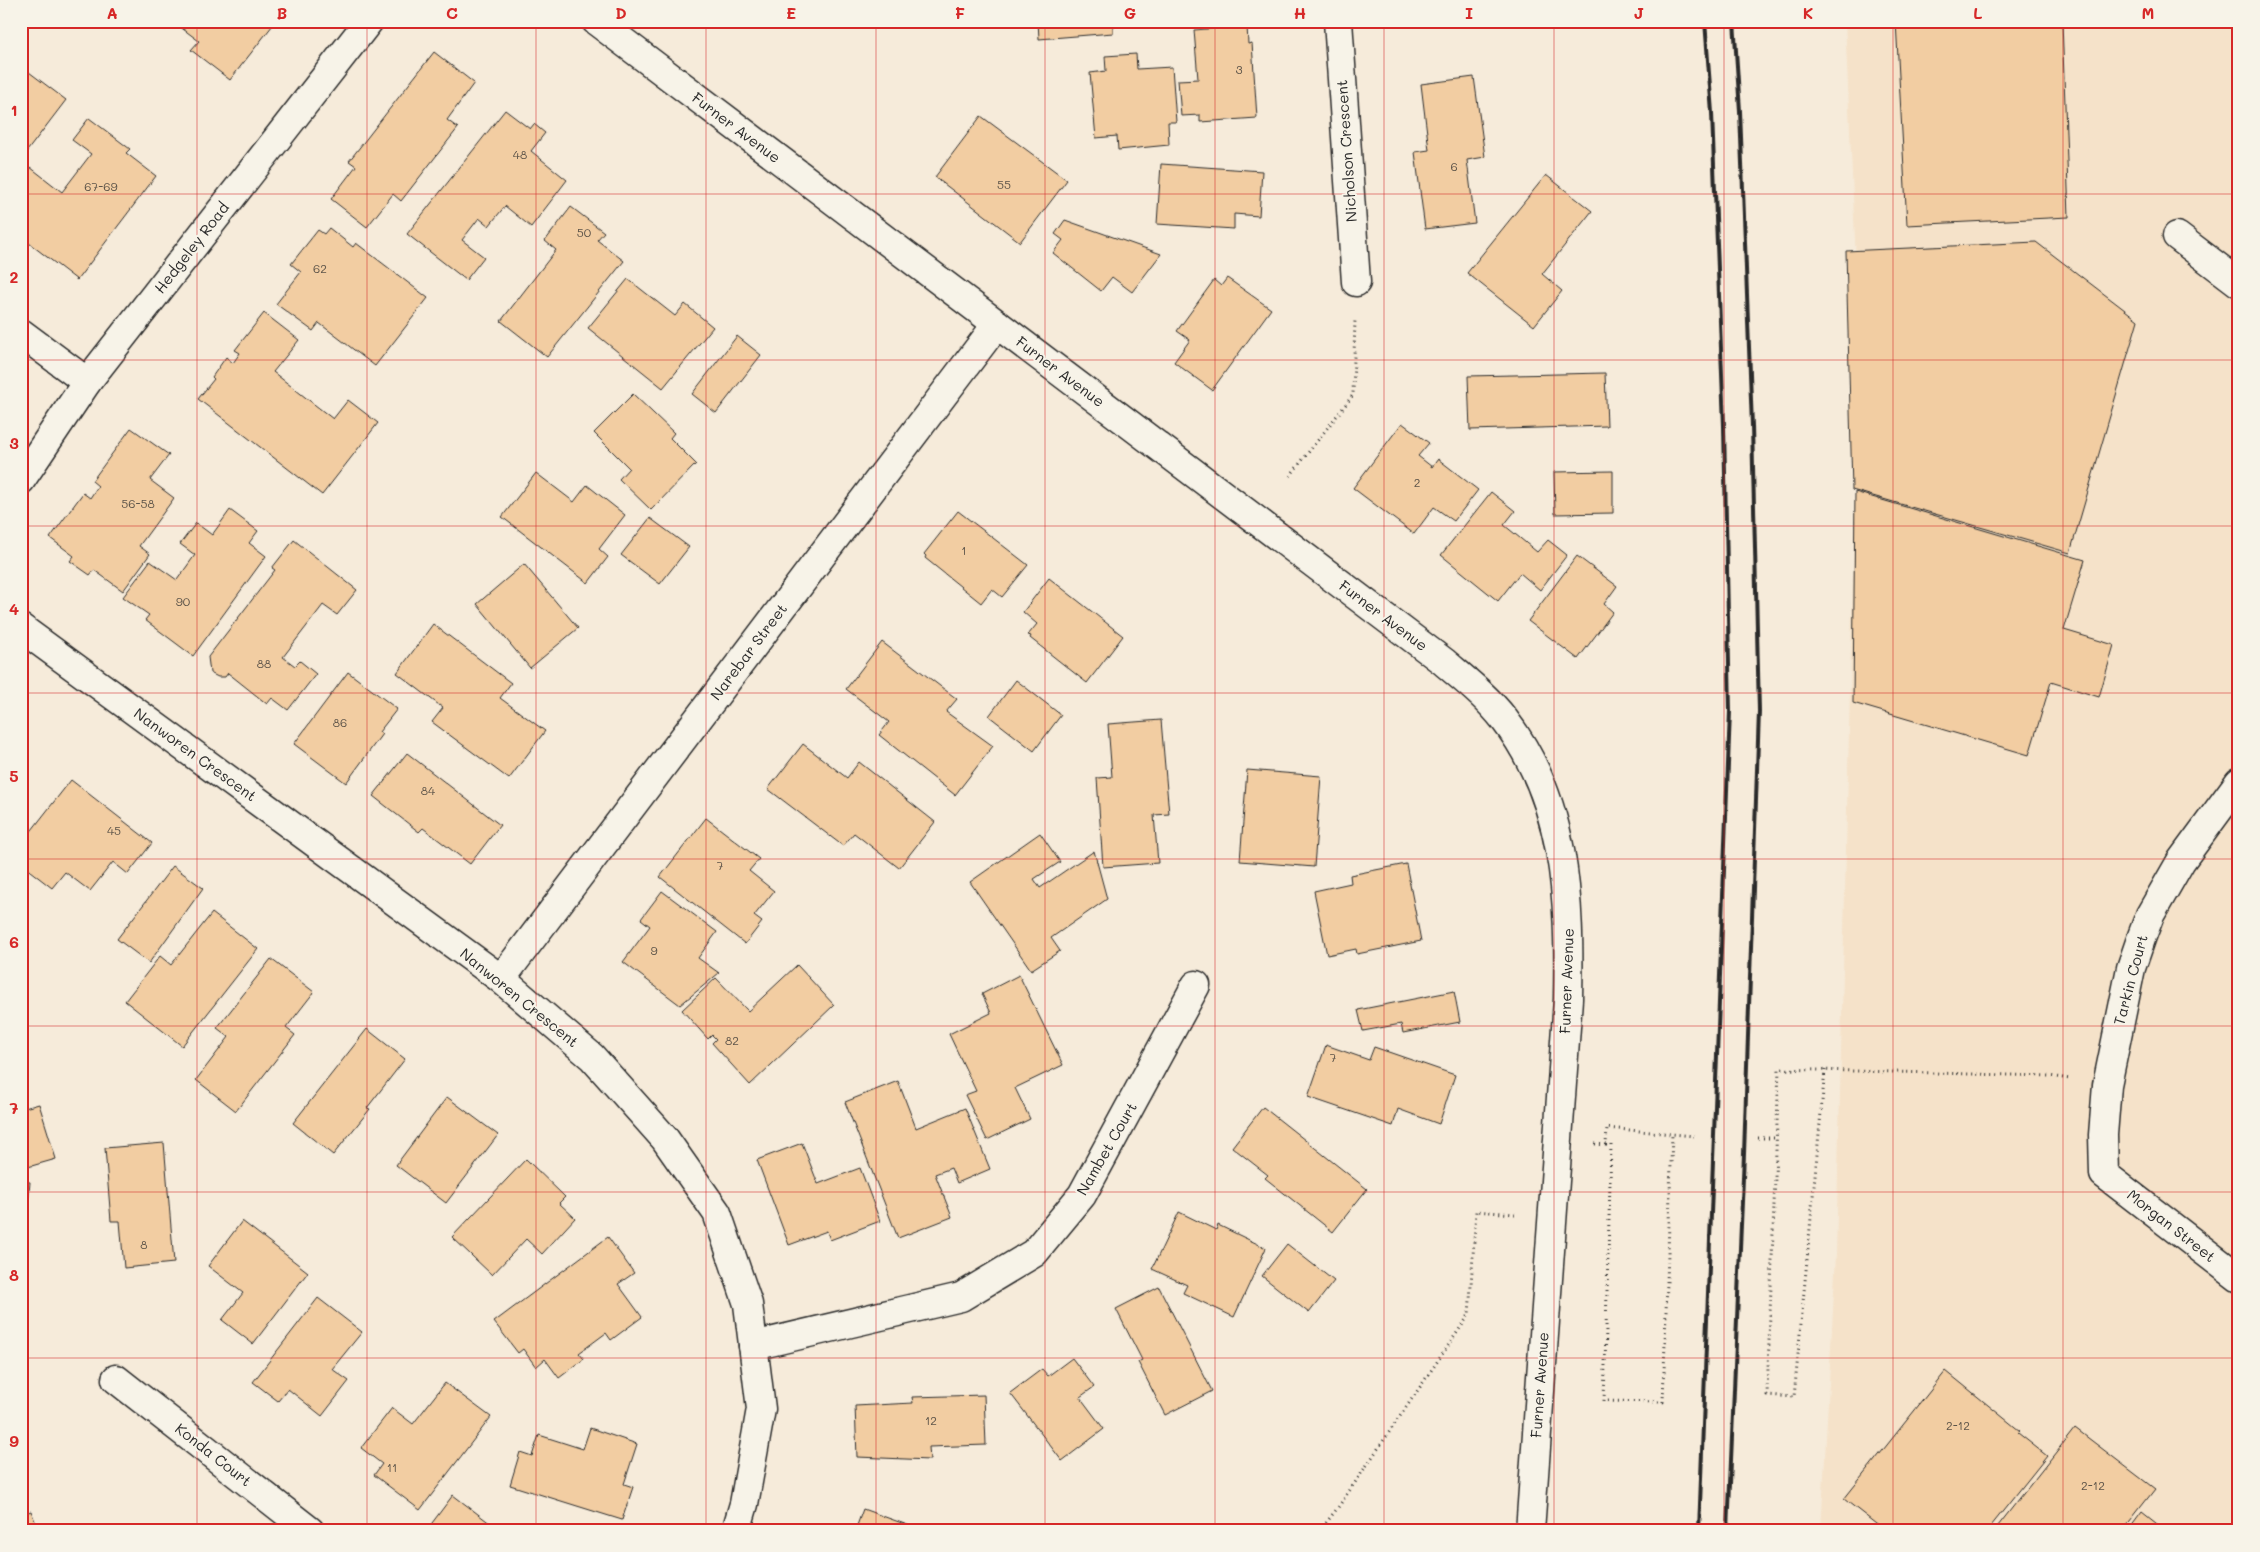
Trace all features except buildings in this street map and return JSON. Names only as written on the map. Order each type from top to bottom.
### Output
[{"type":"street","name":"Hedgeley Road","points":[[21,480],[87,382],[370,21]]},
{"type":"street","name":"Furner Avenue","points":[[596,21],[1464,678],[1504,719],[1539,777],[1553,816],[1562,853],[1568,903],[1568,999],[1530,1531]]},
{"type":"street","name":"Nicholson Crescent","points":[[1338,21],[1356,282]]},
{"type":"street","points":[[2177,236],[2239,284]]},
{"type":"street","name":"Narebar Street","points":[[501,979],[997,324]]},
{"type":"street","points":[[21,333],[87,382]]},
{"type":"street","name":"Nanworen Crescent","points":[[21,628],[501,979],[592,1057],[665,1139],[717,1213],[748,1304],[761,1410],[744,1504],[736,1531]]},
{"type":"street","name":"Tarkin Court","points":[[2104,1174],[2107,1085],[2131,968],[2150,915],[2186,854],[2239,782]]},
{"type":"street","name":"Nambet Court","points":[[753,1346],[961,1297],[1034,1253],[1082,1195],[1196,985]]},
{"type":"street","name":"Morgan Street","points":[[2104,1174],[2239,1278]]},
{"type":"street","name":"Konda Court","points":[[116,1379],[310,1531]]},
{"type":"path","points":[[1290,476],[1353,395],[1356,282]]},
{"type":"path","points":[[1826,1070],[1794,1397],[1767,1395],[1779,1069],[1826,1070],[2049,1076],[2107,1085]]},
{"type":"path","points":[[1607,1128],[1694,1136]]},
{"type":"path","points":[[1606,1145],[1611,1146],[1604,1401],[1663,1402],[1672,1134]]},
{"type":"path","points":[[1758,1138],[1776,1138]]},
{"type":"path","points":[[1320,1531],[1345,1498],[1469,1315],[1476,1211],[1516,1214]]},
{"type":"shaded area","points":[[1845,21],[2239,21],[2239,1531],[1821,1531],[1836,1254],[1859,328]]},
{"type":"railway","points":[[1699,1531],[1730,711],[1724,426],[1712,113],[1705,21]]},
{"type":"railway","points":[[1728,1531],[1744,1154],[1759,711],[1752,426],[1740,111],[1734,21]]}]
